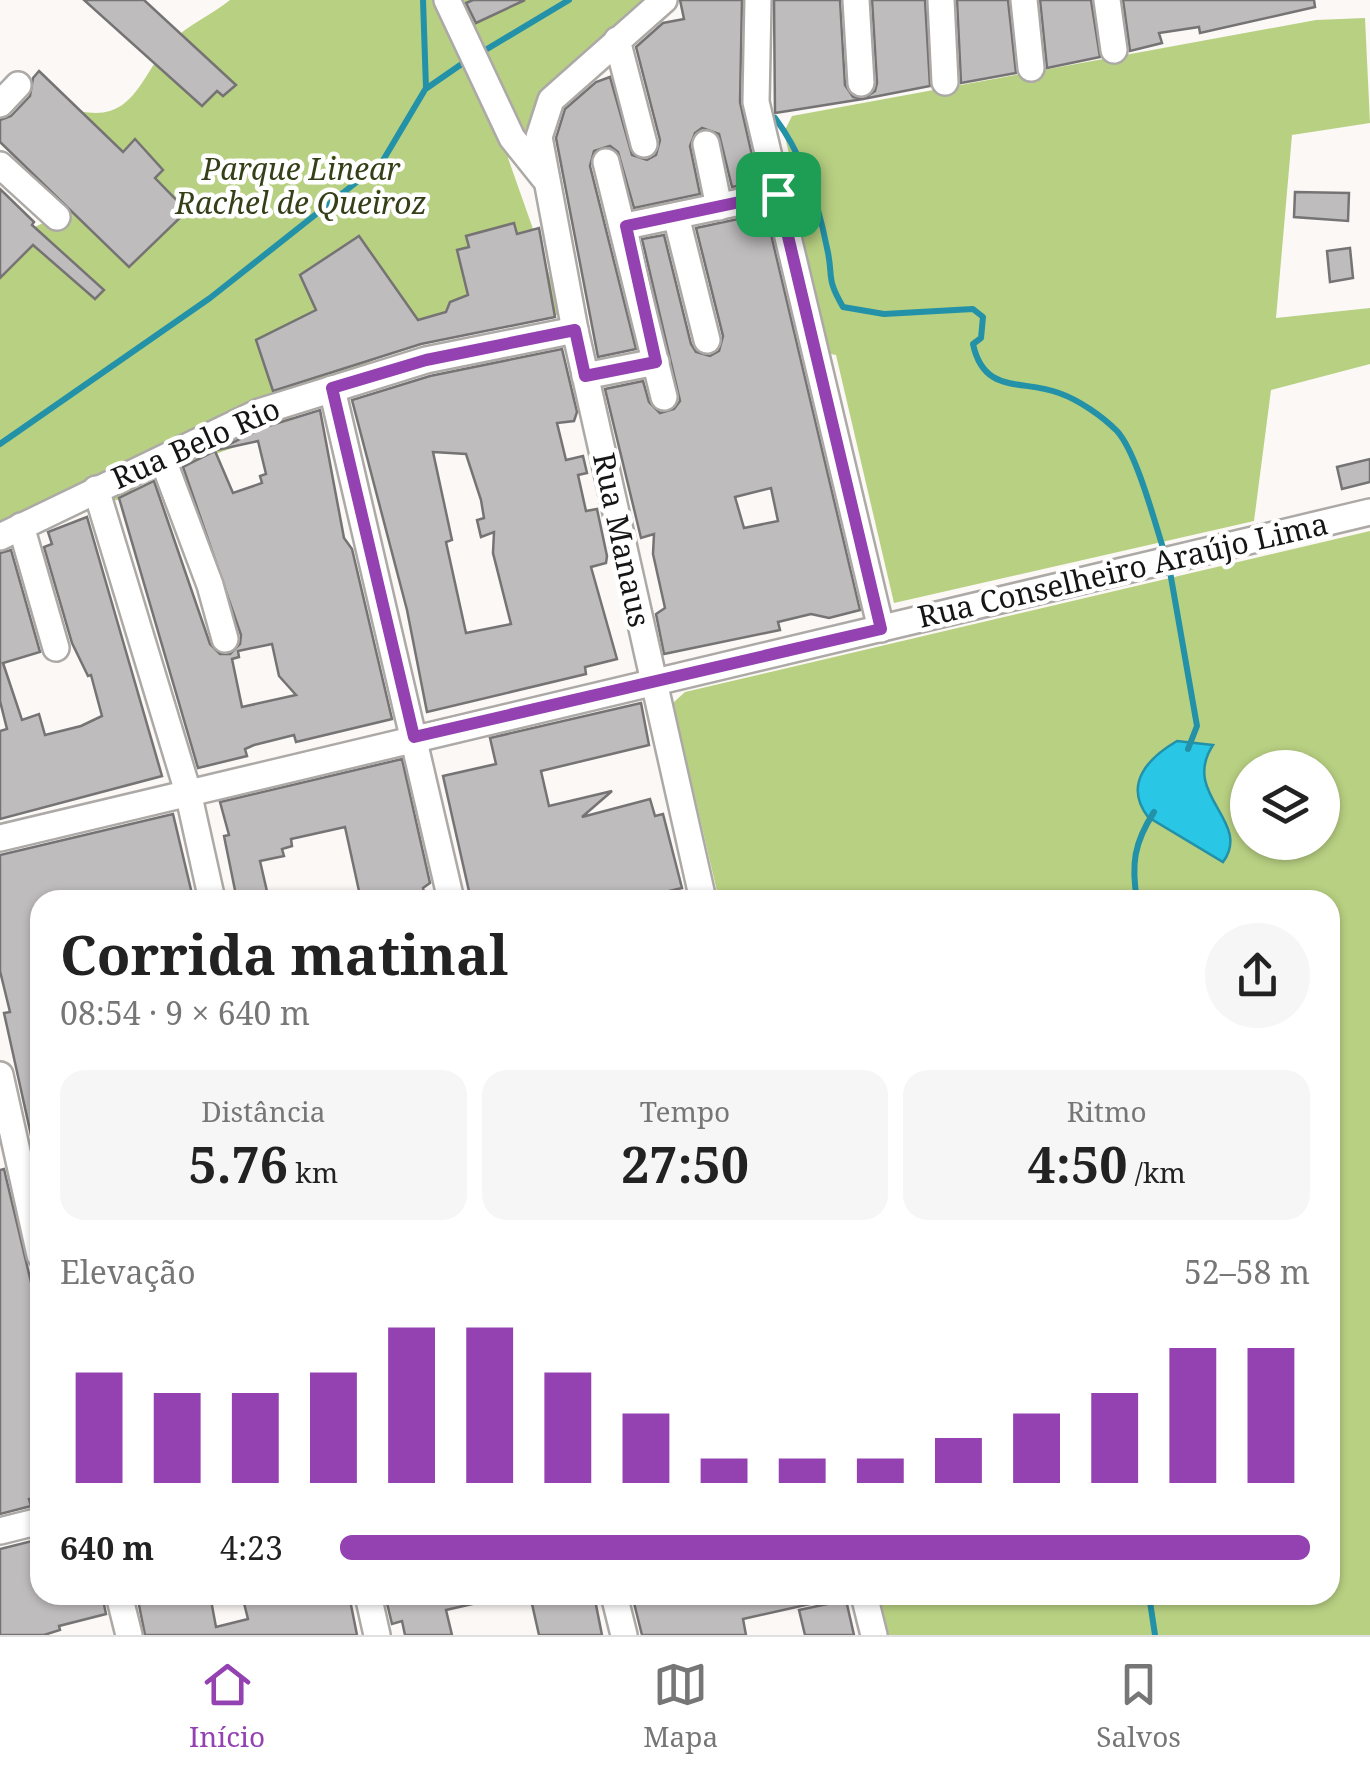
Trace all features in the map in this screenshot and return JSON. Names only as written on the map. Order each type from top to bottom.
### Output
[{"type":"street","points":[[447,0],[512,138],[544,178]]},
{"type":"street","name":"Rua Manaus","points":[[664,0],[566,84],[542,116],[539,137],[575,330],[701,890]]},
{"type":"street","points":[[758,0],[756,102],[881,629]]},
{"type":"street","points":[[856,0],[861,83]]},
{"type":"street","points":[[941,0],[945,82]]},
{"type":"street","points":[[1024,0],[1032,68]]},
{"type":"street","points":[[1107,0],[1114,50]]},
{"type":"street","points":[[618,40],[644,144]]},
{"type":"street","points":[[0,104],[18,85]]},
{"type":"street","points":[[706,144],[719,206]]},
{"type":"street","points":[[606,162],[626,226],[664,397]]},
{"type":"street","points":[[0,165],[57,217]]},
{"type":"street","points":[[626,226],[778,194]]},
{"type":"street","points":[[676,216],[706,340]]},
{"type":"street","name":"Rua Belo Rio","points":[[11,531],[259,412],[426,360],[575,330]]},
{"type":"street","points":[[585,376],[656,362]]},
{"type":"street","points":[[332,388],[449,890]]},
{"type":"street","points":[[163,460],[210,584],[225,639]]},
{"type":"street","points":[[96,489],[188,792],[210,890]]},
{"type":"street","name":"Rua Conselheiro Araújo Lima","points":[[0,838],[1370,512]]},
{"type":"street","points":[[11,531],[56,648]]},
{"type":"street","points":[[0,1074],[30,1210]]},
{"type":"street","points":[[0,1530],[30,1524]]},
{"type":"street","points":[[122,1605],[130,1635]]},
{"type":"street","points":[[370,1605],[377,1635]]},
{"type":"street","points":[[616,1605],[624,1635]]},
{"type":"street","points":[[866,1605],[874,1635]]},
{"type":"green space","name":"Parque Linear Rachel de Queiroz","points":[[230,0],[673,0],[564,97],[508,158],[563,314],[400,349],[314,386],[290,420],[249,442],[151,477],[122,499],[91,505],[0,539],[0,244],[84,203],[80,111],[99,113],[126,102],[172,41]]},
{"type":"green space","points":[[1365,18],[1370,123],[1292,135],[1276,318],[1370,308],[1370,364],[1271,390],[1254,521],[894,603],[836,355],[826,353],[789,194],[799,198],[784,132],[792,116],[1316,20]]},
{"type":"green space","points":[[1370,531],[1370,1635],[889,1635],[882,1605],[1340,1605],[1340,890],[717,890],[673,703],[685,692]]},
{"type":"water","points":[[1177,741],[1213,745],[1205,763],[1205,779],[1229,833],[1230,847],[1223,862],[1148,817],[1138,794],[1139,783],[1157,755]]},
{"type":"building","points":[[84,0],[144,0],[236,85],[223,96],[217,91],[202,106]]},
{"type":"building","points":[[525,0],[476,23],[466,3]]},
{"type":"building","points":[[680,0],[742,0],[740,102],[758,182],[732,187],[719,134],[702,128],[695,133],[690,146],[700,194],[634,208],[618,152],[610,146],[594,151],[590,166],[636,349],[598,357],[556,138],[565,109],[596,82],[610,77],[632,155],[647,160],[656,155],[660,140],[636,47],[663,23],[684,19]]},
{"type":"building","points":[[774,0],[840,0],[845,85],[853,97],[863,99],[775,113]]},
{"type":"building","points":[[872,0],[925,0],[930,86],[863,99],[875,91],[877,83]]},
{"type":"building","points":[[957,0],[1008,0],[1016,73],[961,83]]},
{"type":"building","points":[[1040,0],[1091,0],[1100,57],[1047,68]]},
{"type":"building","points":[[1123,0],[1314,0],[1315,7],[1200,33],[1199,27],[1159,33],[1162,43],[1130,51]]},
{"type":"building","points":[[39,71],[123,152],[135,139],[163,170],[155,178],[187,211],[129,267],[0,142],[0,120],[11,116],[30,96],[33,78]]},
{"type":"building","points":[[0,189],[34,222],[32,225],[104,290],[95,299],[33,245],[0,278]]},
{"type":"building","points":[[1295,192],[1349,193],[1348,221],[1294,217]]},
{"type":"building","points":[[766,213],[860,610],[829,618],[811,614],[778,622],[780,630],[664,654],[656,614],[665,608],[653,554],[654,534],[641,538],[605,389],[643,381],[649,402],[660,413],[674,409],[680,401],[642,239],[664,235],[691,344],[696,352],[710,356],[719,351],[723,336],[696,228]],"holes":[[[771,488],[778,521],[744,528],[735,497]]]},
{"type":"building","points":[[514,223],[517,234],[539,228],[555,317],[421,344],[273,391],[256,340],[316,310],[300,275],[359,236],[418,320],[446,312],[450,302],[468,295],[457,250],[469,247],[466,236]]},
{"type":"building","points":[[1350,248],[1353,278],[1330,282],[1327,251]]},
{"type":"building","points":[[562,349],[577,412],[574,421],[557,423],[566,460],[583,456],[587,473],[578,475],[586,511],[597,509],[607,556],[606,563],[591,567],[617,659],[585,667],[586,674],[427,712],[407,610],[352,400],[430,376]],"holes":[[[433,452],[466,454],[481,500],[484,518],[477,520],[481,537],[494,532],[493,553],[511,624],[466,633],[446,542],[452,540]]]},
{"type":"building","points":[[320,410],[344,538],[352,549],[392,719],[296,742],[294,735],[254,745],[245,749],[247,756],[198,768],[119,498],[154,481],[210,644],[220,654],[230,654],[240,644],[241,635],[183,467],[215,451],[233,493],[262,483],[260,476],[266,474],[258,441],[217,450],[265,427]],"holes":[[[272,644],[279,676],[296,695],[242,707],[232,659],[239,657],[238,651]]]},
{"type":"building","points":[[1370,459],[1370,482],[1342,489],[1337,467]]},
{"type":"building","points":[[87,517],[162,776],[0,819],[0,731],[7,729],[0,701],[0,553],[11,550],[40,652],[3,663],[22,720],[39,714],[45,735],[81,726],[102,716],[91,675],[88,676],[72,643],[44,547],[52,544],[48,532]]},
{"type":"building","points":[[641,703],[649,745],[541,771],[549,806],[612,791],[582,817],[650,799],[655,816],[663,814],[682,888],[469,890],[443,776],[496,764],[490,738]]},
{"type":"building","points":[[402,759],[430,883],[424,890],[359,890],[345,827],[291,839],[292,846],[282,849],[284,856],[260,861],[267,890],[235,890],[224,836],[229,835],[220,802]]},
{"type":"building","points":[[173,814],[191,890],[30,890],[30,1130],[4,1013],[10,1012],[0,971],[0,855]]},
{"type":"building","points":[[4,1169],[30,1278],[30,1506],[0,1514],[0,1170]]},
{"type":"building","points":[[30,1542],[30,1605],[104,1605],[106,1614],[59,1626],[60,1630],[44,1635],[0,1635],[0,1549]]},
{"type":"building","points":[[139,1605],[212,1605],[216,1627],[248,1619],[244,1605],[351,1605],[357,1635],[145,1635]]},
{"type":"building","points":[[387,1605],[468,1605],[446,1610],[452,1635],[405,1635],[402,1621],[392,1624]]},
{"type":"building","points":[[532,1605],[596,1605],[602,1635],[539,1635]]},
{"type":"building","points":[[634,1605],[806,1605],[743,1619],[746,1635],[642,1635]]},
{"type":"building","points":[[847,1605],[854,1635],[805,1635],[799,1610]]},
{"type":"waterway","points":[[0,444],[210,298],[382,162],[426,88],[423,0]]},
{"type":"waterway","points":[[477,55],[569,0]]},
{"type":"waterway","points":[[427,88],[466,61]]},
{"type":"waterway","points":[[775,118],[794,147],[814,196],[832,283],[843,307],[884,314],[973,309],[983,317],[981,338],[973,344],[986,371],[1006,382],[1067,396],[1117,431],[1138,472],[1165,554]]},
{"type":"waterway","points":[[1169,566],[1197,726],[1188,749]]},
{"type":"waterway","points":[[1136,890],[1136,854],[1154,812]]},
{"type":"waterway","points":[[1150,1605],[1155,1635]]},
{"type":"route","points":[[778,194],[881,629],[414,737],[332,388],[426,360],[575,330],[585,376],[656,362],[626,226],[778,194]]}]
